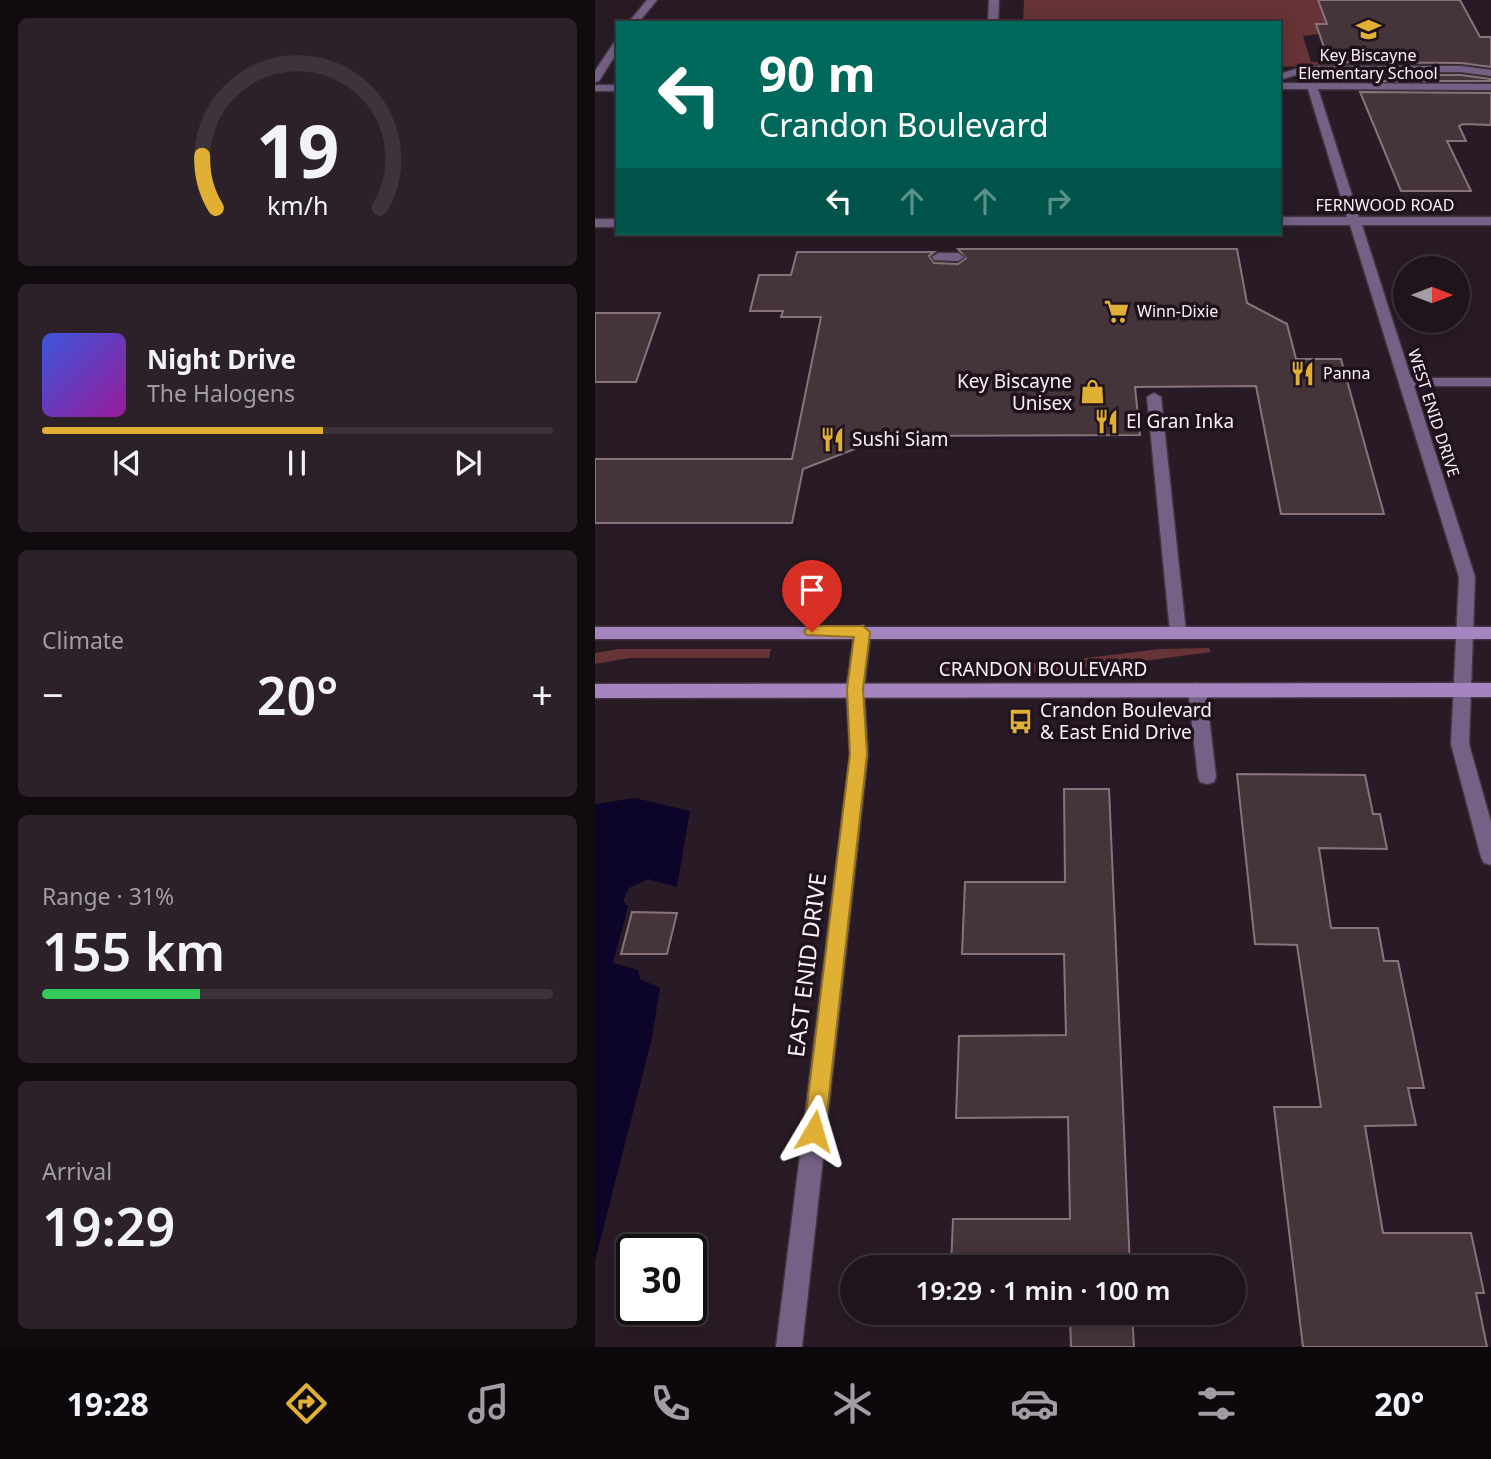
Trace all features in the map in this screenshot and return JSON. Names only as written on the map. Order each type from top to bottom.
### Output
[{"type":"main road","name":"CRANDON BOULEVARD","points":[[595,633],[1491,633]]},
{"type":"main road","name":"CRANDON BOULEVARD","points":[[595,691],[1491,690]]},
{"type":"street","points":[[635,21],[652,0]]},
{"type":"street","points":[[993,21],[994,0]]},
{"type":"street","points":[[595,79],[616,46]]},
{"type":"street","points":[[1281,76],[1306,69],[1461,69],[1491,73]]},
{"type":"street","points":[[1281,86],[1491,87]]},
{"type":"street","name":"WEST ENID DRIVE","points":[[1313,86],[1467,577],[1460,744],[1483,800],[1491,858]]},
{"type":"street","points":[[595,88],[616,88]]},
{"type":"street","name":"FERNWOOD ROAD","points":[[1281,221],[1491,222]]},
{"type":"street","points":[[595,223],[616,223]]},
{"type":"street","points":[[938,257],[958,257]]},
{"type":"street","points":[[1405,382],[1491,382]]},
{"type":"street","points":[[1154,397],[1178,632]]},
{"type":"street","name":"EAST ENID DRIVE","points":[[789,1347],[859,754],[855,689],[863,632]]},
{"type":"street","points":[[1197,690],[1207,777]]},
{"type":"shaded area","points":[[1024,0],[1318,0],[1327,24],[1316,25],[1319,34],[1303,36],[1311,62],[1359,64],[1281,67],[1281,21],[1023,21]]},
{"type":"shaded area","points":[[1209,648],[1211,652],[1053,673],[939,672],[940,664],[1046,663],[1159,649]]},
{"type":"shaded area","points":[[619,649],[771,649],[769,658],[630,658],[595,664],[595,653]]},
{"type":"shaded area","points":[[635,798],[690,811],[677,887],[648,879],[629,888],[623,901],[628,907],[613,963],[638,970],[640,979],[660,988],[652,1038],[595,1261],[595,804]]},
{"type":"building","name":"Key Biscayne Elementary School","points":[[1318,0],[1460,0],[1480,37],[1491,37],[1491,67],[1461,63],[1329,62],[1316,24],[1327,24]]},
{"type":"building","points":[[1353,75],[1461,75],[1491,81],[1356,81]]},
{"type":"building","points":[[1360,92],[1491,93],[1491,125],[1463,124],[1459,126],[1466,141],[1447,141],[1471,191],[1401,191]]},
{"type":"building","points":[[958,249],[1237,249],[1247,303],[1287,324],[1296,359],[1341,359],[1384,514],[1281,514],[1256,386],[1135,387],[1140,435],[888,436],[803,469],[792,523],[595,523],[595,459],[792,459],[821,317],[781,317],[783,311],[750,311],[759,275],[791,275],[797,252],[934,252],[929,256],[934,263],[958,264],[966,258]]},
{"type":"building","points":[[595,313],[660,313],[636,382],[595,382]]},
{"type":"building","points":[[1237,774],[1365,775],[1373,814],[1380,814],[1387,849],[1319,848],[1331,928],[1378,928],[1384,961],[1398,961],[1424,1088],[1408,1088],[1416,1125],[1365,1126],[1383,1233],[1471,1233],[1484,1293],[1476,1293],[1487,1347],[1303,1347],[1274,1107],[1321,1107],[1297,945],[1255,944]]},
{"type":"building","points":[[1064,789],[1109,789],[1129,1255],[952,1255],[953,1219],[1070,1219],[1068,1117],[956,1118],[959,1036],[1066,1035],[1064,954],[962,954],[965,882],[1065,882]]},
{"type":"building","points":[[632,912],[677,913],[667,954],[621,954]]},
{"type":"building","points":[[1070,1325],[1133,1325],[1134,1347],[1071,1347]]},
{"type":"place","name":"Key Biscayne Elementary School","points":[[1368,29]]},
{"type":"place","name":"Winn-Dixie","points":[[1117,311]]},
{"type":"place","name":"Panna","points":[[1303,373]]},
{"type":"place","name":"Key Biscayne Unisex","points":[[1092,392]]},
{"type":"place","name":"El Gran Inka","points":[[1106,421]]},
{"type":"place","name":"Sushi Siam","points":[[832,439]]},
{"type":"place","name":"Crandon Boulevard & East Enid Drive","points":[[1020,721]]},
{"type":"route","points":[[812,632],[863,632],[855,689],[859,754],[814,1131]]}]
